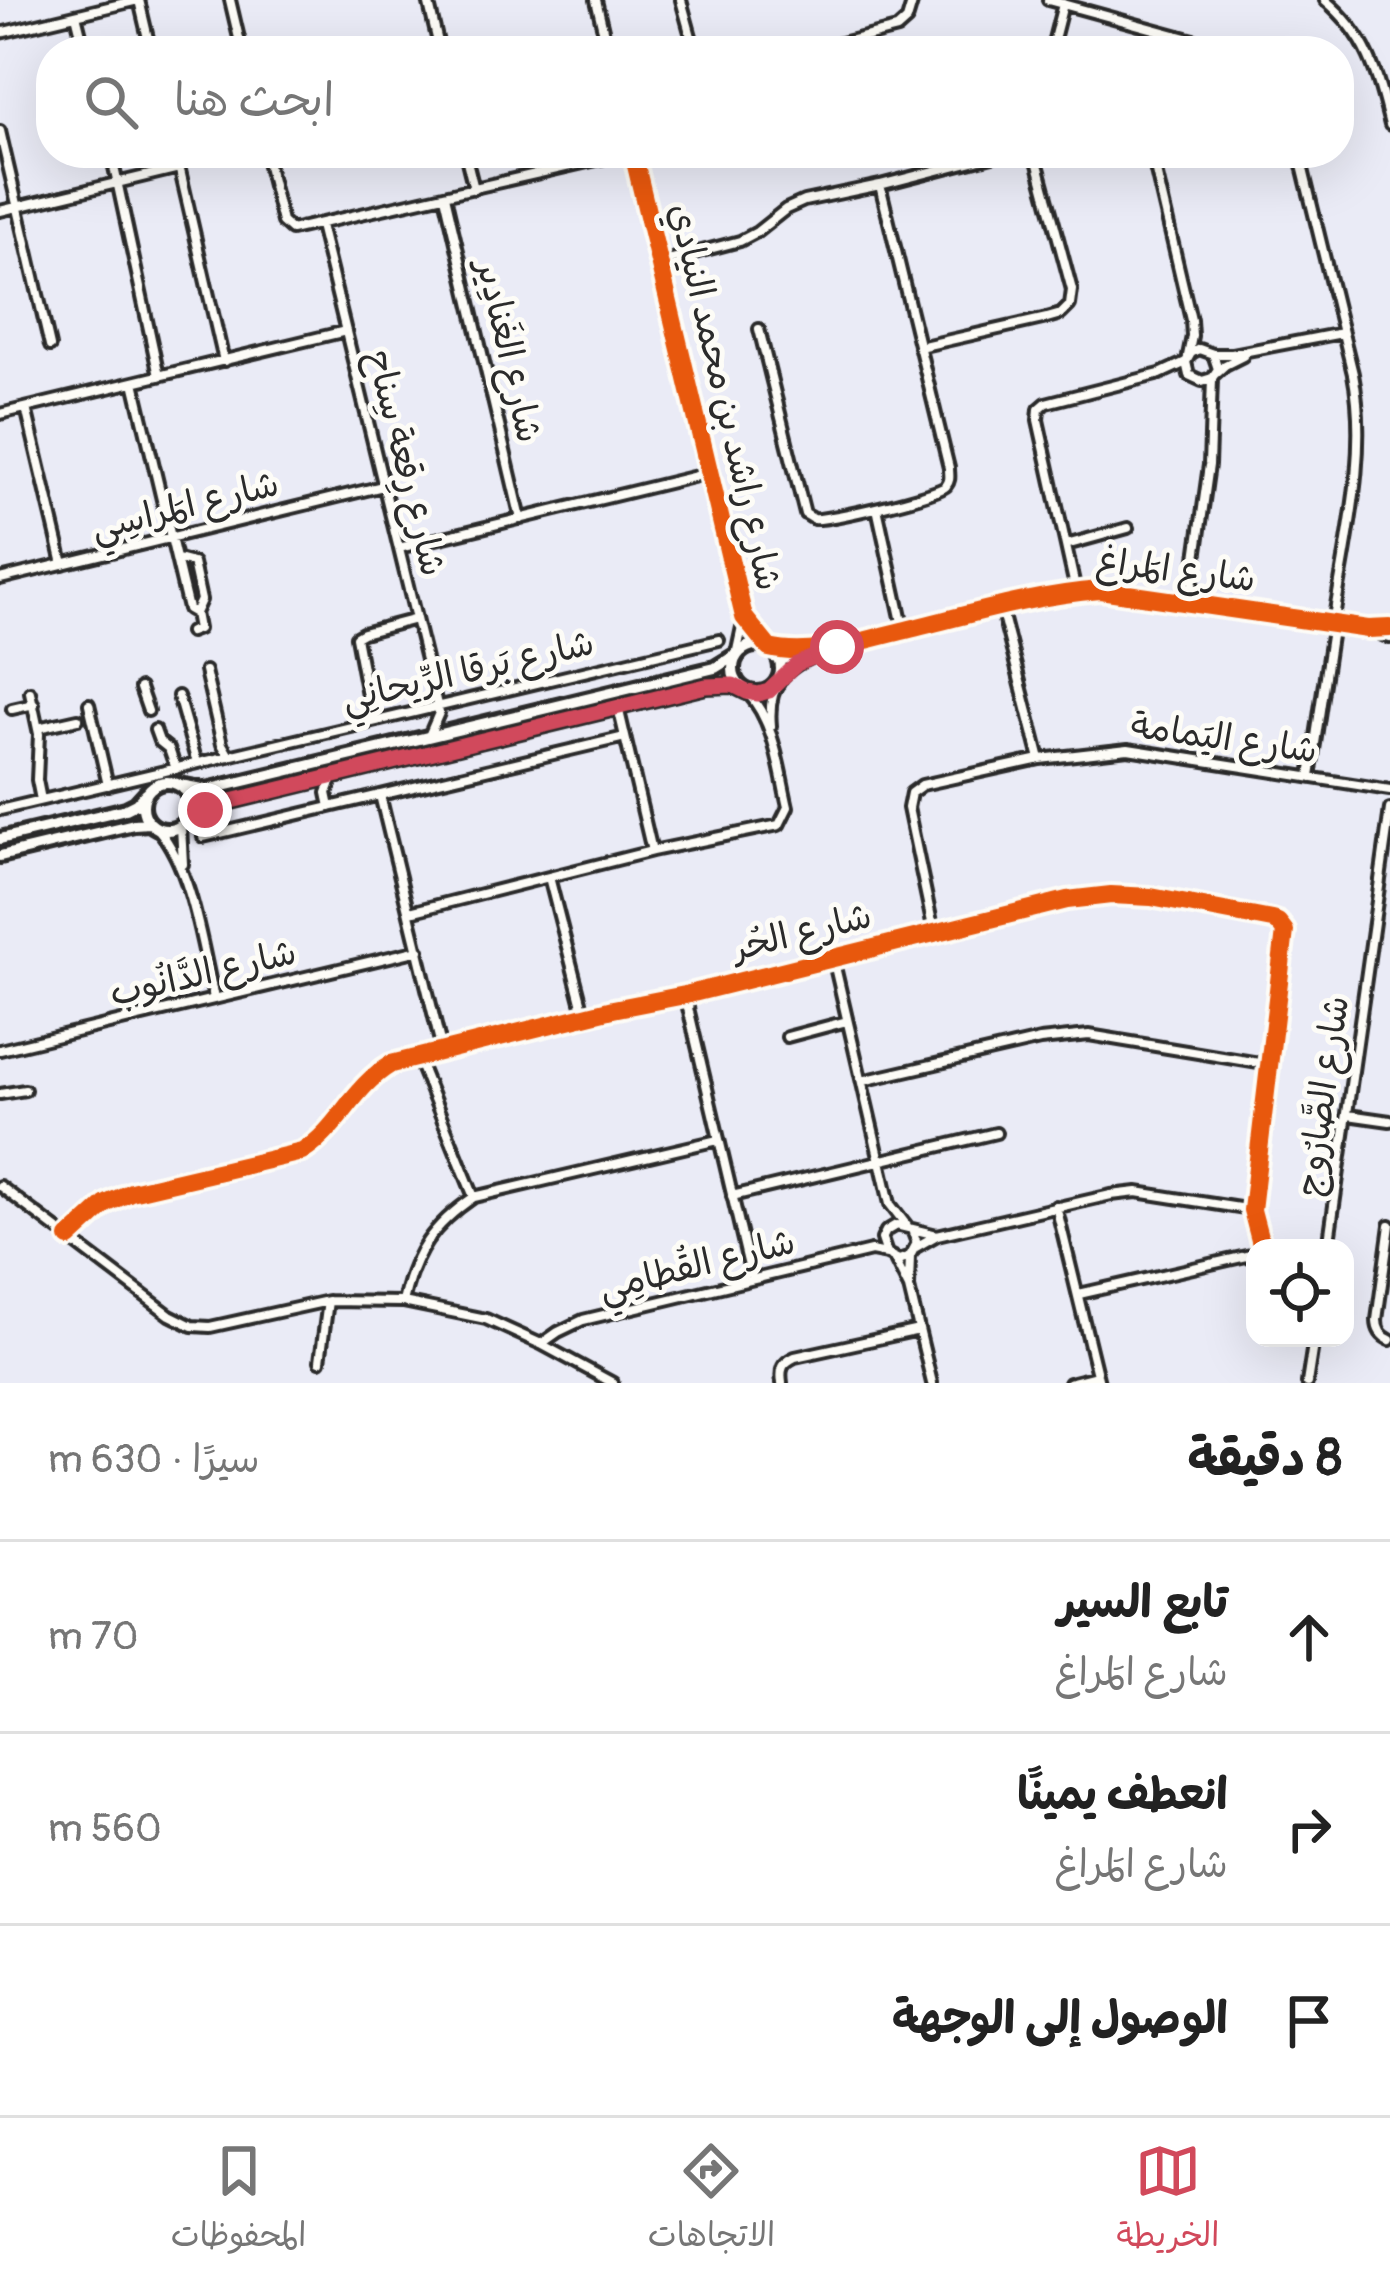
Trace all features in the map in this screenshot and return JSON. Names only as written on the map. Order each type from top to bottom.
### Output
[{"type":"street","points":[[0,33],[138,0],[147,36]]},
{"type":"street","points":[[230,0],[238,36]]},
{"type":"street","points":[[428,0],[436,36]]},
{"type":"street","points":[[596,0],[604,36]]},
{"type":"street","points":[[681,0],[691,36]]},
{"type":"street","points":[[869,36],[897,29],[907,20],[913,0]]},
{"type":"street","points":[[1048,0],[1179,36]]},
{"type":"street","points":[[1325,0],[1369,52],[1390,125]]},
{"type":"street","points":[[1055,36],[1063,4]]},
{"type":"street","points":[[76,15],[81,36]]},
{"type":"street","points":[[0,131],[50,346]]},
{"type":"street","points":[[114,168],[159,376]]},
{"type":"street","points":[[0,211],[179,168],[224,361]]},
{"type":"street","points":[[269,168],[282,222],[291,230],[565,168]]},
{"type":"street","points":[[469,168],[474,189]]},
{"type":"street","name":"شارع راشد بن محمد النيادي","points":[[634,168],[744,617],[736,655]]},
{"type":"street","points":[[659,262],[740,241],[804,201],[946,168]]},
{"type":"street","points":[[919,347],[1047,318],[1070,305],[1072,290],[1039,168]]},
{"type":"street","points":[[1155,168],[1191,320],[1192,342],[1186,359],[1190,377],[1210,411]]},
{"type":"street","points":[[1303,168],[1356,388],[1359,435],[1333,624]]},
{"type":"street","points":[[759,329],[806,514],[816,519],[877,508],[946,486],[950,478],[880,185]]},
{"type":"street","name":"شارع الغَنادِير","points":[[445,196],[520,519]]},
{"type":"street","name":"شارع رِقعة سِناح","points":[[320,225],[438,710]]},
{"type":"street","points":[[1190,601],[1218,364],[1191,320]]},
{"type":"street","points":[[0,414],[346,332]]},
{"type":"street","points":[[1076,591],[1039,409],[1160,374],[1195,350],[1255,351],[1342,333]]},
{"type":"street","points":[[1160,374],[1202,382],[1255,351]]},
{"type":"street","points":[[134,382],[188,609],[195,613],[198,629],[190,632]]},
{"type":"street","points":[[26,408],[63,564]]},
{"type":"street","points":[[399,548],[710,473]]},
{"type":"street","name":"شارع المَراسِي","points":[[0,579],[383,485]]},
{"type":"street","points":[[877,508],[904,631]]},
{"type":"street","points":[[1066,545],[1128,528]]},
{"type":"street","name":"شارع المَراغ","points":[[770,648],[799,653],[837,647],[1076,591],[1123,591],[1368,629],[1390,628]]},
{"type":"street","points":[[1001,608],[1040,759]]},
{"type":"street","name":"شارع راشد بن محمد النيادي","points":[[744,617],[770,648]]},
{"type":"street","points":[[372,722],[356,638],[416,619]]},
{"type":"street","name":"شارع المَراغ","points":[[1368,629],[1390,638]]},
{"type":"street","points":[[1310,777],[1331,636]]},
{"type":"street","name":"شارع بَرقا الرِّيحانِي","points":[[0,810],[719,640]]},
{"type":"street","points":[[0,839],[126,809],[165,782],[208,790],[715,668],[752,645],[770,648],[781,664],[770,705],[772,740]]},
{"type":"street","name":"شارع المَراغ","points":[[777,683],[797,664],[837,647]]},
{"type":"street","points":[[410,912],[779,824],[788,807],[772,740],[760,708],[735,680],[736,655]]},
{"type":"street","points":[[205,671],[229,756]]},
{"type":"street","points":[[0,856],[119,827],[153,826],[166,831],[219,804],[706,686],[733,685],[758,694],[777,683]]},
{"type":"street","points":[[140,688],[148,710]]},
{"type":"street","points":[[30,692],[38,728],[41,800]]},
{"type":"street","points":[[178,696],[197,764]]},
{"type":"street","points":[[12,709],[34,704]]},
{"type":"street","points":[[89,704],[107,785]]},
{"type":"street","points":[[618,707],[652,851]]},
{"type":"street","points":[[429,737],[438,710],[460,728]]},
{"type":"street","points":[[38,728],[78,719]]},
{"type":"street","points":[[155,730],[169,748],[176,769]]},
{"type":"street","points":[[203,838],[328,802],[380,795],[625,737]]},
{"type":"street","name":"شارع اليَمامة","points":[[934,932],[908,808],[911,793],[922,784],[1040,759],[1128,749],[1390,790]]},
{"type":"street","points":[[328,802],[333,777]]},
{"type":"street","points":[[309,783],[321,789],[328,802]]},
{"type":"street","points":[[180,785],[192,805],[184,824],[183,872]]},
{"type":"street","points":[[146,793],[142,808],[168,841],[183,872],[214,998]]},
{"type":"street","points":[[380,795],[442,1051]]},
{"type":"street","name":"شارع الصَّارُوج","points":[[1329,1239],[1390,809]]},
{"type":"street","points":[[549,877],[585,1017]]},
{"type":"street","name":"شارع الحُر","points":[[69,1238],[106,1204],[131,1192],[302,1152],[325,1135],[370,1076],[392,1064],[1067,900],[1111,896],[1150,897],[1278,922],[1286,937],[1252,1210],[1256,1239]]},
{"type":"street","name":"شارع الدَّانُوب","points":[[0,1050],[419,950]]},
{"type":"street","points":[[832,958],[890,1204],[884,1235],[890,1257],[909,1288],[932,1383]]},
{"type":"street","points":[[685,995],[752,1279]]},
{"type":"street","points":[[787,1037],[848,1021]]},
{"type":"street","points":[[862,1082],[1040,1040],[1089,1035],[1271,1065]]},
{"type":"street","points":[[418,1057],[474,1197]]},
{"type":"street","points":[[0,1094],[26,1090]]},
{"type":"street","points":[[1348,1115],[1390,1121]]},
{"type":"street","points":[[732,1196],[996,1132]]},
{"type":"street","points":[[403,1302],[412,1267],[431,1233],[474,1197],[718,1140]]},
{"type":"street","points":[[0,1186],[170,1315],[192,1326],[210,1327],[328,1301],[403,1302],[471,1314],[541,1344],[613,1383]]},
{"type":"street","points":[[890,1257],[913,1252],[937,1235],[1138,1192],[1252,1210]]},
{"type":"street","points":[[890,1204],[916,1238],[909,1288]]},
{"type":"street","points":[[1056,1207],[1098,1380],[1069,1383]]},
{"type":"street","points":[[871,1251],[896,1225],[937,1235]]},
{"type":"street","points":[[1390,1225],[1377,1320],[1382,1335],[1390,1340]]},
{"type":"street","name":"شارع القُطامِي","points":[[541,1344],[584,1321],[752,1279],[871,1251],[890,1257]]},
{"type":"street","points":[[1079,1294],[1246,1254]]},
{"type":"street","points":[[320,1361],[328,1301]]},
{"type":"street","points":[[782,1383],[784,1363],[795,1357],[919,1330]]},
{"type":"street","points":[[1306,1383],[1312,1347]]},
{"type":"cycle path","points":[[637,168],[744,617],[769,648],[834,648],[1024,601],[1100,590],[1368,629],[1390,628]]},
{"type":"cycle path","points":[[69,1238],[106,1204],[131,1192],[302,1152],[391,1064],[1067,900],[1111,895],[1151,897],[1272,920],[1285,931],[1252,1210],[1260,1239]]},
{"type":"route","points":[[205,810],[706,686],[733,685],[758,694],[769,691],[797,664],[837,647]]}]
